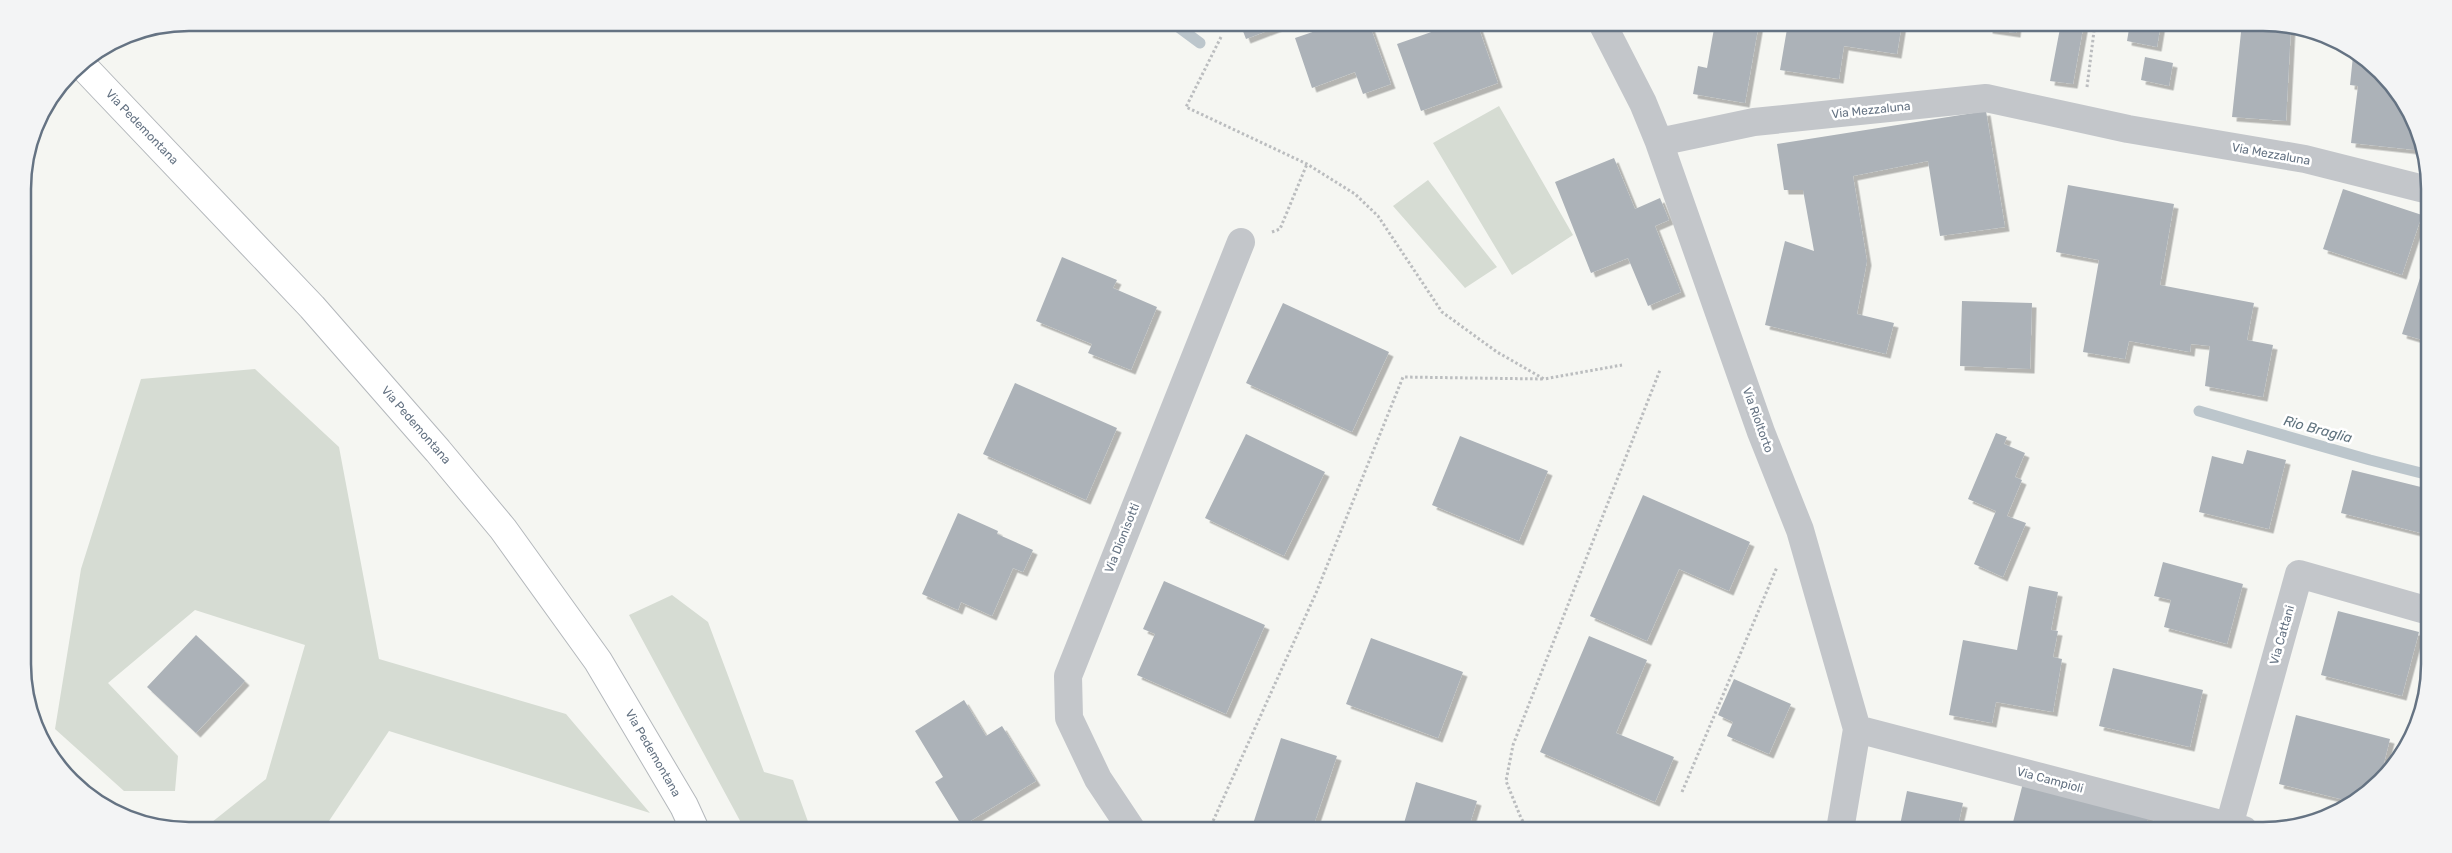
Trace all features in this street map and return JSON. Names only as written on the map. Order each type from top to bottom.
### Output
[{"type":"main road","name":"Via Pedemontana","points":[[86,70],[312,307],[438,451],[503,529],[598,661],[692,822]]},
{"type":"street","name":"Via Rioltorto","points":[[1607,31],[1643,103],[1659,142],[1761,432],[1800,530],[1857,729],[1841,821]]},
{"type":"street","name":"Via Mezzaluna","points":[[1659,142],[1754,122],[1986,98],[2084,120],[2305,159],[2421,188]]},
{"type":"street","name":"Via Dionisotti","points":[[1126,822],[1098,779],[1069,718],[1068,676],[1241,242]]},
{"type":"street","name":"Via Cattani","points":[[2238,821],[2299,574],[2421,609]]},
{"type":"street","name":"Via Campioli","points":[[1857,729],[2209,821]]},
{"type":"path","points":[[2084,120],[2094,31]]},
{"type":"path","points":[[1221,37],[1186,107],[1307,164],[1354,194],[1378,216],[1442,312],[1497,352],[1544,379]]},
{"type":"path","points":[[1241,242],[1280,229],[1307,164]]},
{"type":"path","points":[[1213,822],[1316,593],[1403,377],[1544,379],[1622,365]]},
{"type":"path","points":[[1523,821],[1506,781],[1512,745],[1660,370]]},
{"type":"path","points":[[1682,792],[1788,539],[1800,530]]},
{"type":"shaded area","points":[[1499,106],[1573,235],[1512,275],[1433,143]]},
{"type":"shaded area","points":[[1428,180],[1497,267],[1465,288],[1393,206]]},
{"type":"shaded area","points":[[255,369],[339,447],[379,659],[566,714],[650,813],[389,731],[328,822],[212,822],[266,779],[305,645],[195,610],[108,683],[178,756],[175,791],[124,791],[55,729],[81,569],[141,379]]},
{"type":"shaded area","points":[[672,595],[708,622],[764,772],[793,780],[808,822],[741,822],[629,615]]},
{"type":"building","points":[[1243,31],[1266,31],[1246,39]]},
{"type":"building","points":[[1314,31],[1372,31],[1391,84],[1363,94],[1355,72],[1312,88],[1295,38]]},
{"type":"building","points":[[1433,31],[1480,31],[1498,83],[1421,111],[1397,44]]},
{"type":"building","points":[[1714,31],[1758,31],[1745,103],[1693,94],[1698,66],[1707,68]]},
{"type":"building","points":[[1787,31],[1901,31],[1897,54],[1844,46],[1839,79],[1780,70]]},
{"type":"building","points":[[2059,31],[2083,31],[2073,84],[2050,81]]},
{"type":"building","points":[[2129,31],[2160,31],[2157,47],[2127,41]]},
{"type":"building","points":[[2241,31],[2291,34],[2286,121],[2232,117]]},
{"type":"building","points":[[2145,57],[2173,63],[2169,86],[2141,80]]},
{"type":"building","points":[[2353,60],[2367,70],[2382,85],[2400,110],[2409,129],[2415,150],[2351,143],[2358,86],[2350,85]]},
{"type":"building","points":[[1986,111],[2005,227],[1940,236],[1928,161],[1853,176],[1867,261],[1857,314],[1894,323],[1886,354],[1765,325],[1785,241],[1814,251],[1803,190],[1784,190],[1777,144]]},
{"type":"building","points":[[1614,158],[1635,209],[1660,198],[1669,220],[1655,226],[1681,292],[1648,306],[1628,258],[1591,273],[1555,182]]},
{"type":"building","points":[[2068,185],[2174,204],[2160,285],[2254,303],[2247,340],[2273,345],[2263,397],[2205,386],[2210,346],[2191,344],[2190,352],[2129,341],[2125,359],[2083,352],[2099,260],[2056,252]]},
{"type":"building","points":[[2343,189],[2421,215],[2402,275],[2323,249]]},
{"type":"building","points":[[1062,257],[1117,280],[1113,288],[1157,307],[1131,370],[1088,353],[1092,344],[1036,321]]},
{"type":"building","points":[[2421,275],[2421,340],[2402,334]]},
{"type":"building","points":[[1962,301],[2032,303],[2030,369],[1960,366]]},
{"type":"building","points":[[1283,303],[1389,352],[1352,432],[1246,383]]},
{"type":"building","points":[[1015,383],[1117,428],[1086,500],[983,454]]},
{"type":"building","points":[[1996,433],[2007,437],[2004,444],[2025,453],[2015,477],[2022,480],[2007,516],[2026,523],[2003,577],[1974,564],[1996,511],[1968,499]]},
{"type":"building","points":[[1246,434],[1325,472],[1284,556],[1205,518]]},
{"type":"building","points":[[1460,436],[1548,471],[1519,541],[1432,505]]},
{"type":"building","points":[[2247,450],[2286,460],[2269,529],[2199,512],[2212,456],[2243,464]]},
{"type":"building","points":[[2352,470],[2421,487],[2421,533],[2341,513]]},
{"type":"building","points":[[1643,495],[1750,542],[1729,591],[1679,569],[1647,641],[1590,616]]},
{"type":"building","points":[[958,513],[998,531],[997,534],[1033,550],[1023,572],[1013,568],[992,616],[961,602],[958,610],[922,594]]},
{"type":"building","points":[[2163,562],[2243,584],[2227,644],[2164,627],[2171,600],[2154,596]]},
{"type":"building","points":[[1164,581],[1265,625],[1226,714],[1137,675],[1155,634],[1143,629]]},
{"type":"building","points":[[2029,586],[2058,592],[2051,630],[2058,631],[2053,657],[2062,659],[2053,712],[1996,702],[1992,723],[1949,715],[1963,640],[2017,650]]},
{"type":"building","points":[[2338,611],[2419,632],[2402,696],[2321,675]]},
{"type":"building","points":[[196,635],[245,681],[196,733],[147,687]]},
{"type":"building","points":[[1589,636],[1647,660],[1616,733],[1674,757],[1655,802],[1540,752]]},
{"type":"building","points":[[1371,638],[1463,672],[1438,738],[1346,704]]},
{"type":"building","points":[[2113,668],[2203,690],[2190,747],[2099,726]]},
{"type":"building","points":[[1734,679],[1791,704],[1769,754],[1727,736],[1733,722],[1718,715]]},
{"type":"building","points":[[964,700],[986,736],[1002,726],[1036,781],[969,822],[959,822],[935,782],[943,777],[915,731]]},
{"type":"building","points":[[2296,715],[2390,739],[2384,765],[2359,789],[2344,800],[2279,784]]},
{"type":"building","points":[[1281,738],[1337,756],[1315,821],[1254,821]]},
{"type":"building","points":[[2024,779],[2150,812],[2147,821],[2013,821]]},
{"type":"building","points":[[1416,782],[1477,801],[1471,821],[1405,821]]},
{"type":"building","points":[[1907,791],[1963,803],[1959,821],[1901,821]]},
{"type":"waterway","name":"Rio Braglia","points":[[1184,32],[1200,43]]},
{"type":"waterway","name":"Rio Braglia","points":[[2199,411],[2421,473]]}]
